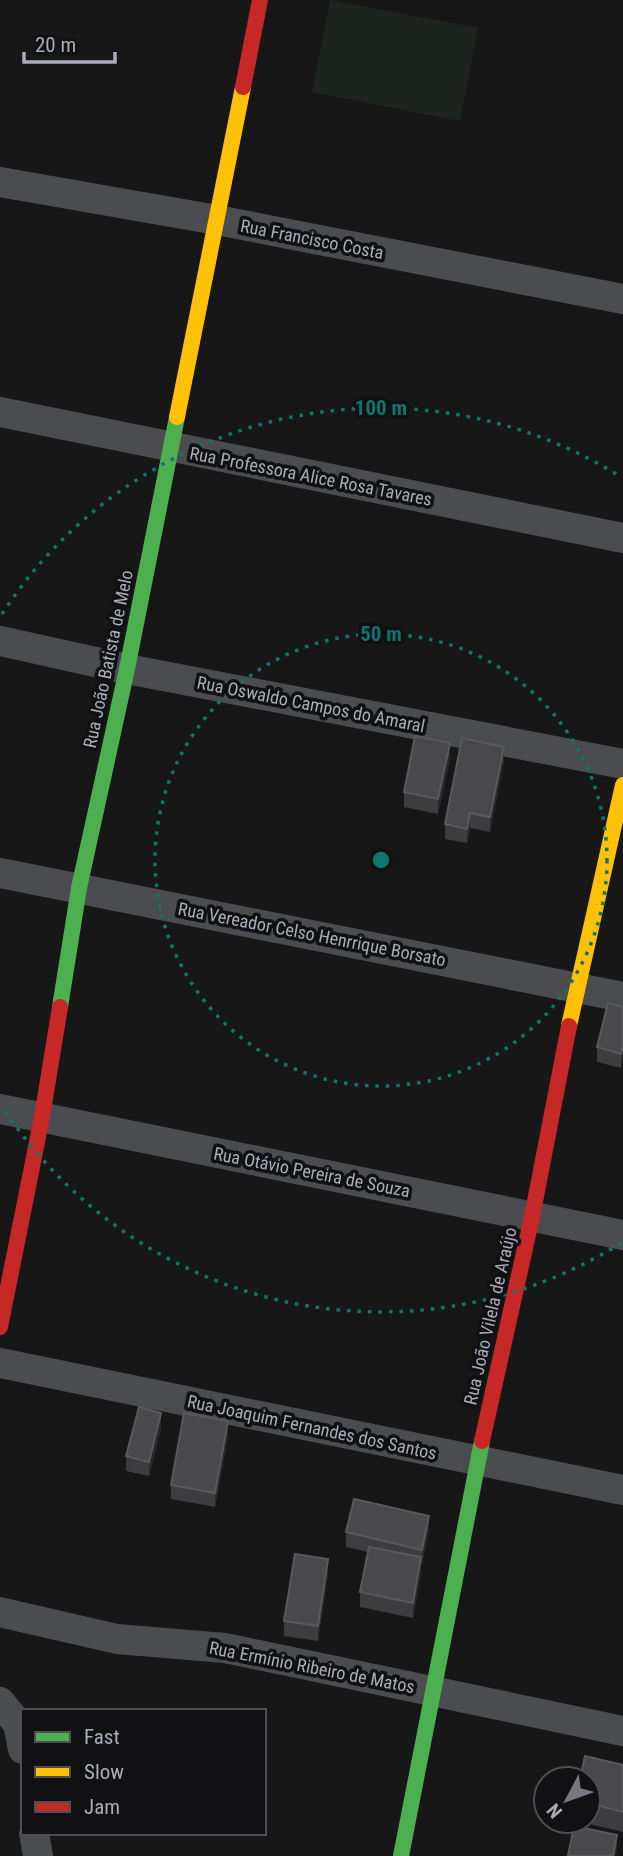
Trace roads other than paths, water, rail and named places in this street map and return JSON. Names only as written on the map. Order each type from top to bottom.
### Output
[{"type":"street","name":"Rua João Batista de Melo","points":[[0,1327],[42,1117],[79,888],[127,669],[260,0]]},
{"type":"street","name":"Rua Francisco Costa","points":[[0,181],[623,299]]},
{"type":"street","name":"Rua Professora Alice Rosa Tavares","points":[[0,412],[623,538]]},
{"type":"street","name":"Rua Oswaldo Campos do Amaral","points":[[0,640],[127,669],[623,764]]},
{"type":"street","name":"Rua João Vilela de Araújo","points":[[401,1856],[478,1461],[532,1217],[576,987],[623,785]]},
{"type":"street","name":"Rua Vereador Celso Henrrique Borsato","points":[[0,873],[623,997]]},
{"type":"street","name":"Rua Otávio Pereira de Souza","points":[[0,1109],[623,1235]]},
{"type":"street","name":"Rua Joaquim Fernandes dos Santos","points":[[0,1363],[623,1490]]},
{"type":"street","name":"Rua Ermínio Ribeiro de Matos","points":[[0,1612],[117,1639],[225,1648],[623,1731]]},
{"type":"street","points":[[0,1702],[18,1724],[21,1739]]},
{"type":"street","points":[[34,1835],[38,1856]]}]
